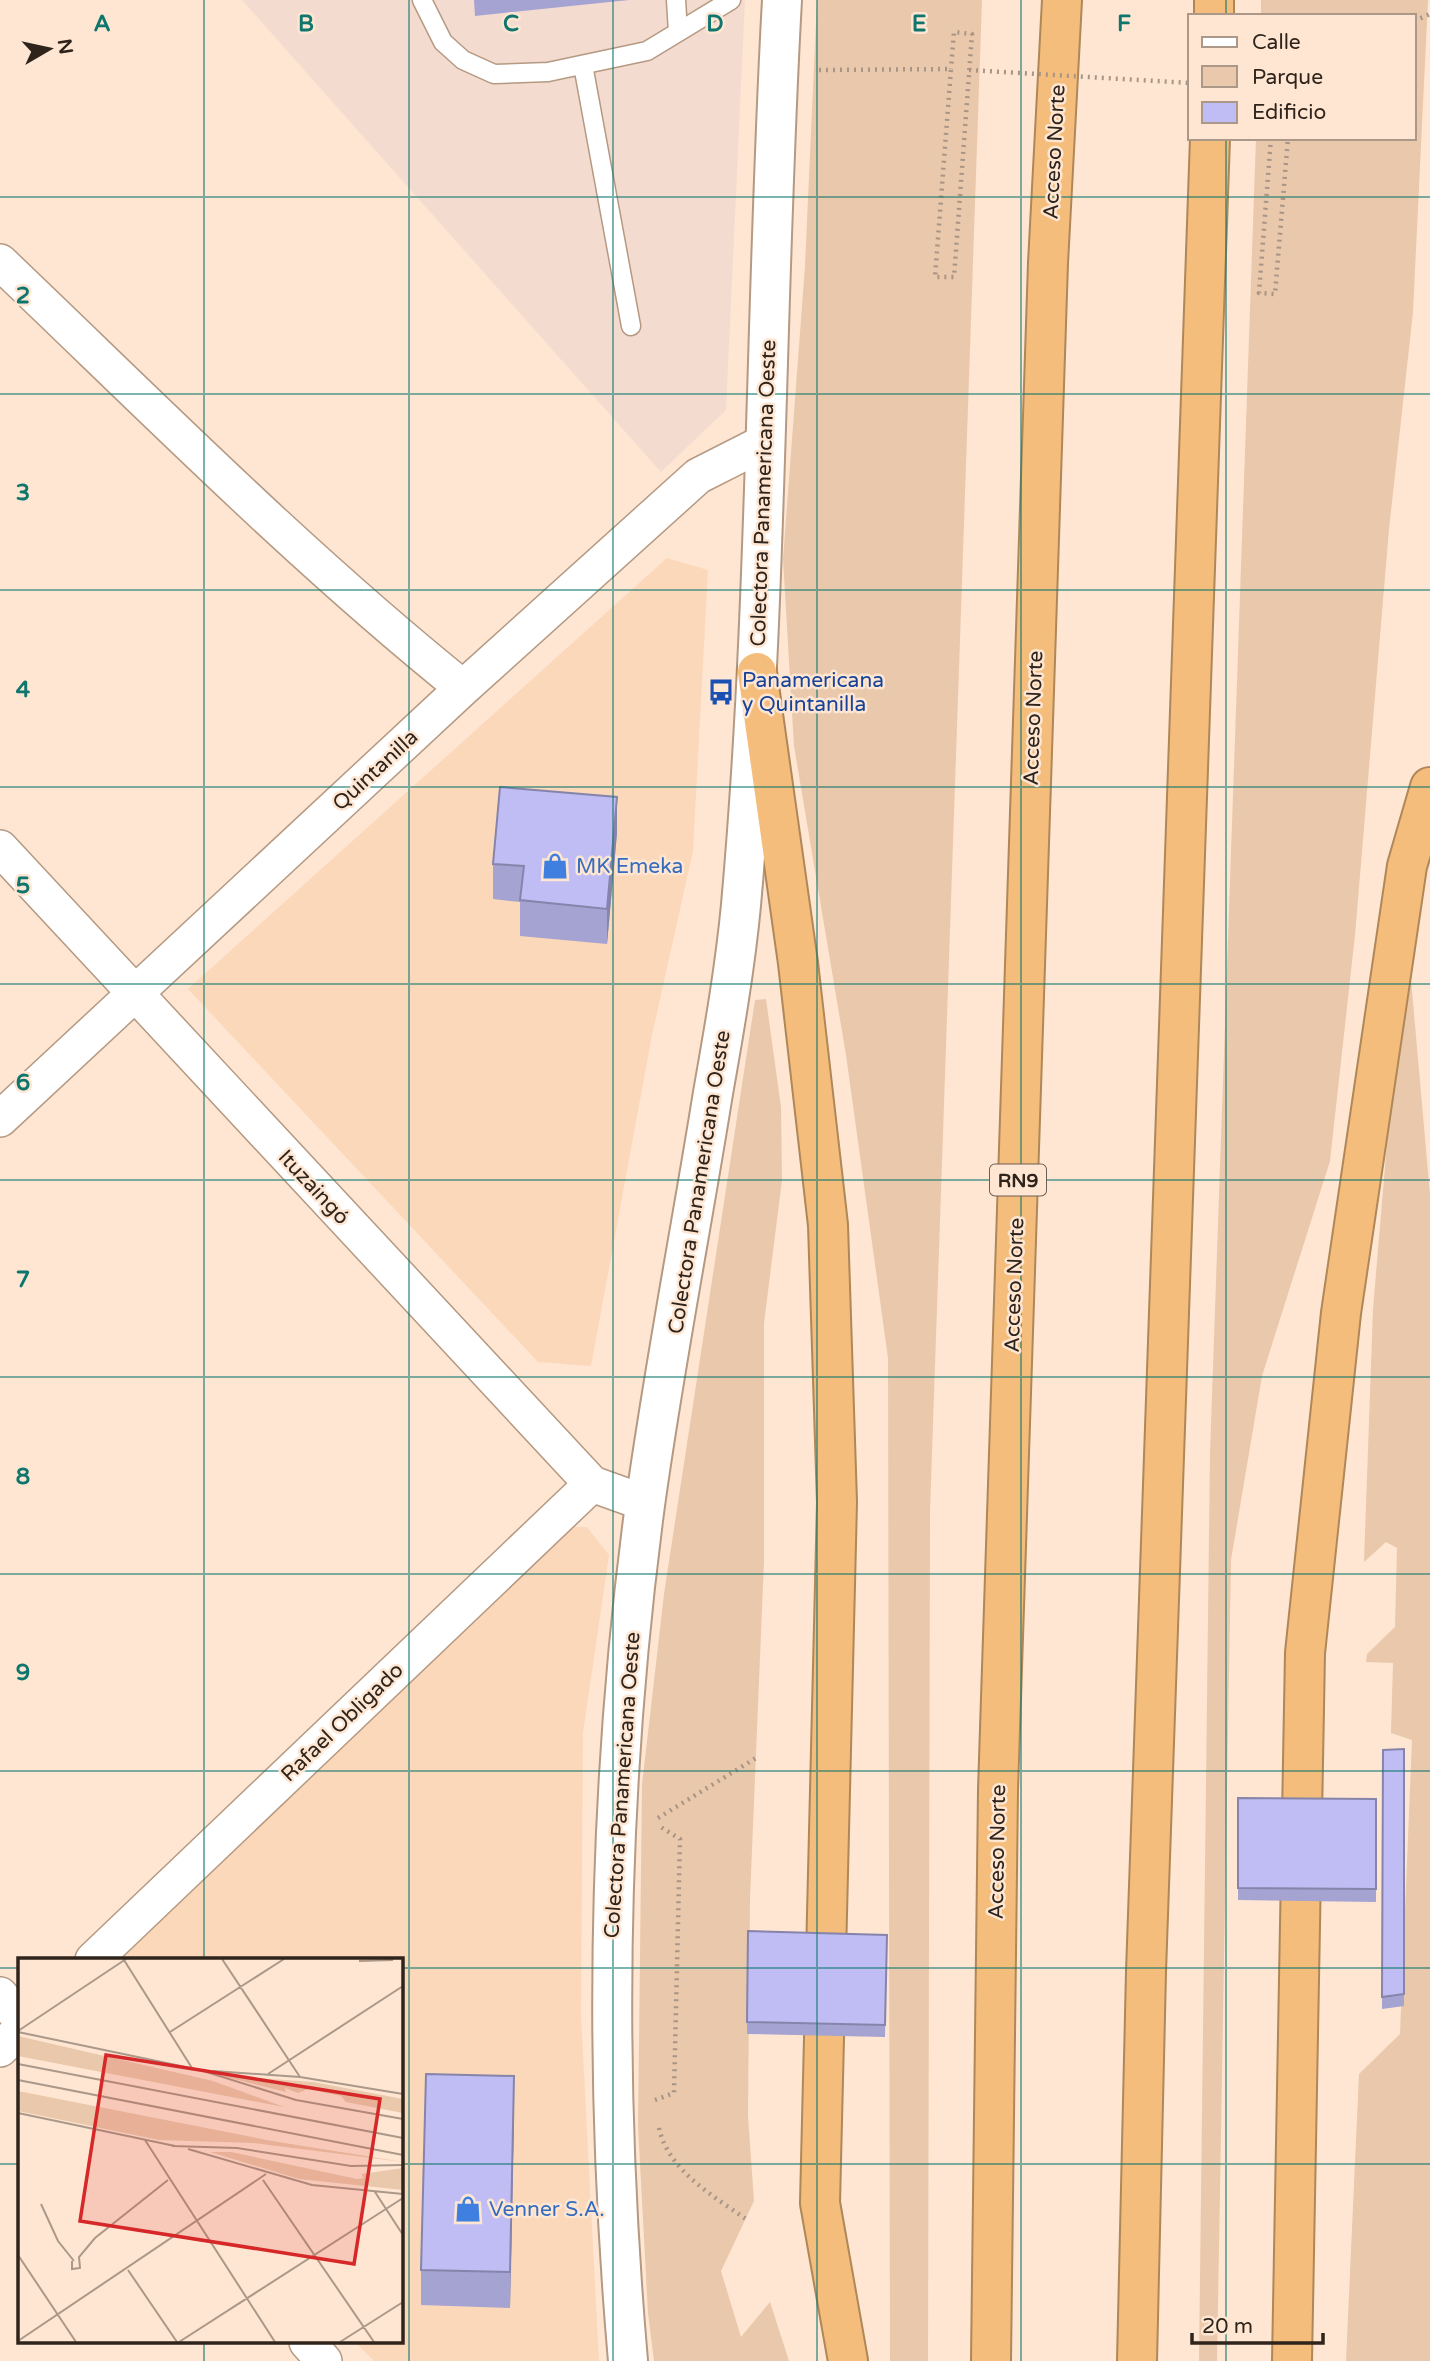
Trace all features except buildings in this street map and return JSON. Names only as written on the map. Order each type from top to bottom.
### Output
[{"type":"highway","name":"Acceso Norte","points":[[991,2361],[998,1790],[1047,277],[1062,0]]},
{"type":"highway","points":[[1137,2361],[1146,1972],[1210,140]]},
{"type":"highway","points":[[757,672],[798,963],[828,1225],[837,1502],[820,2203],[848,2361]]},
{"type":"highway","points":[[1292,2361],[1305,1653],[1343,1299],[1407,866],[1430,787]]},
{"type":"street","name":"Colectora Panamericana Oeste","points":[[628,2361],[613,2160],[611,1906],[622,1708],[645,1503],[722,1040],[741,909],[757,672],[782,0]]},
{"type":"street","points":[[0,262],[297,547],[372,615],[463,688]]},
{"type":"street","name":"Quintanilla","points":[[0,1119],[463,688],[698,476],[765,442]]},
{"type":"street","name":"Ituzaingó","points":[[0,848],[592,1484],[645,1503]]},
{"type":"street","name":"Rafael Obligado","points":[[95,1958],[592,1484]]},
{"type":"street","points":[[0,1996],[18,2016]]},
{"type":"street","points":[[0,2049],[18,2032]]},
{"type":"street","points":[[308,2344],[324,2361]]},
{"type":"lane","points":[[422,0],[443,42],[463,60],[494,74],[548,72],[648,51],[731,0]]},
{"type":"lane","points":[[676,0],[678,32]]},
{"type":"lane","points":[[583,65],[631,326]]},
{"type":"path","points":[[954,32],[972,34],[954,277],[935,277],[951,69],[954,32]]},
{"type":"path","points":[[778,72],[916,67],[951,69]]},
{"type":"path","points":[[969,70],[1188,83]]},
{"type":"path","points":[[1270,140],[1259,293],[1275,294],[1288,140]]},
{"type":"path","points":[[656,2113],[654,2100],[674,2093],[680,1839],[652,1822],[756,1758]]},
{"type":"path","points":[[659,2127],[662,2140],[685,2174],[746,2218]]},
{"type":"shaded area","points":[[242,0],[745,0],[726,410],[661,472]]},
{"type":"shaded area","points":[[667,558],[708,570],[693,851],[652,1035],[591,1366],[538,1362],[188,989]]},
{"type":"shaded area","points":[[558,1527],[587,1527],[609,1555],[583,1733],[581,2015],[599,2361],[374,2361],[357,2344],[402,2344],[402,1958],[109,1958]]},
{"type":"green space","points":[[817,0],[982,0],[930,1511],[928,2361],[890,2361],[888,1358],[846,1055],[794,746],[783,559],[805,266]]},
{"type":"green space","points":[[1261,0],[1428,0],[1413,312],[1389,529],[1355,935],[1330,1161],[1262,1376],[1231,1560],[1217,2361],[1199,2361],[1210,1453],[1256,140],[1416,140],[1416,14],[1261,14]]},
{"type":"green space","points":[[1410,968],[1430,1195],[1430,2361],[1346,2361],[1359,2074],[1400,2034],[1412,1740],[1391,1733],[1393,1663],[1366,1662],[1367,1654],[1395,1627],[1397,1548],[1386,1542],[1364,1562],[1373,1309],[1398,1013]]},
{"type":"green space","points":[[766,999],[781,1107],[782,1180],[764,1323],[764,1561],[750,1898],[748,2116],[754,2201],[721,2271],[741,2337],[770,2302],[789,2361],[654,2361],[648,2313],[638,2126],[642,1785],[664,1594],[755,1000]]},
{"type":"place","name":"Panamericana y Quintanilla","points":[[721,692]]},
{"type":"place","name":"MK Emeka","points":[[555,866]]},
{"type":"place","name":"Venner S.A.","points":[[468,2209]]}]
